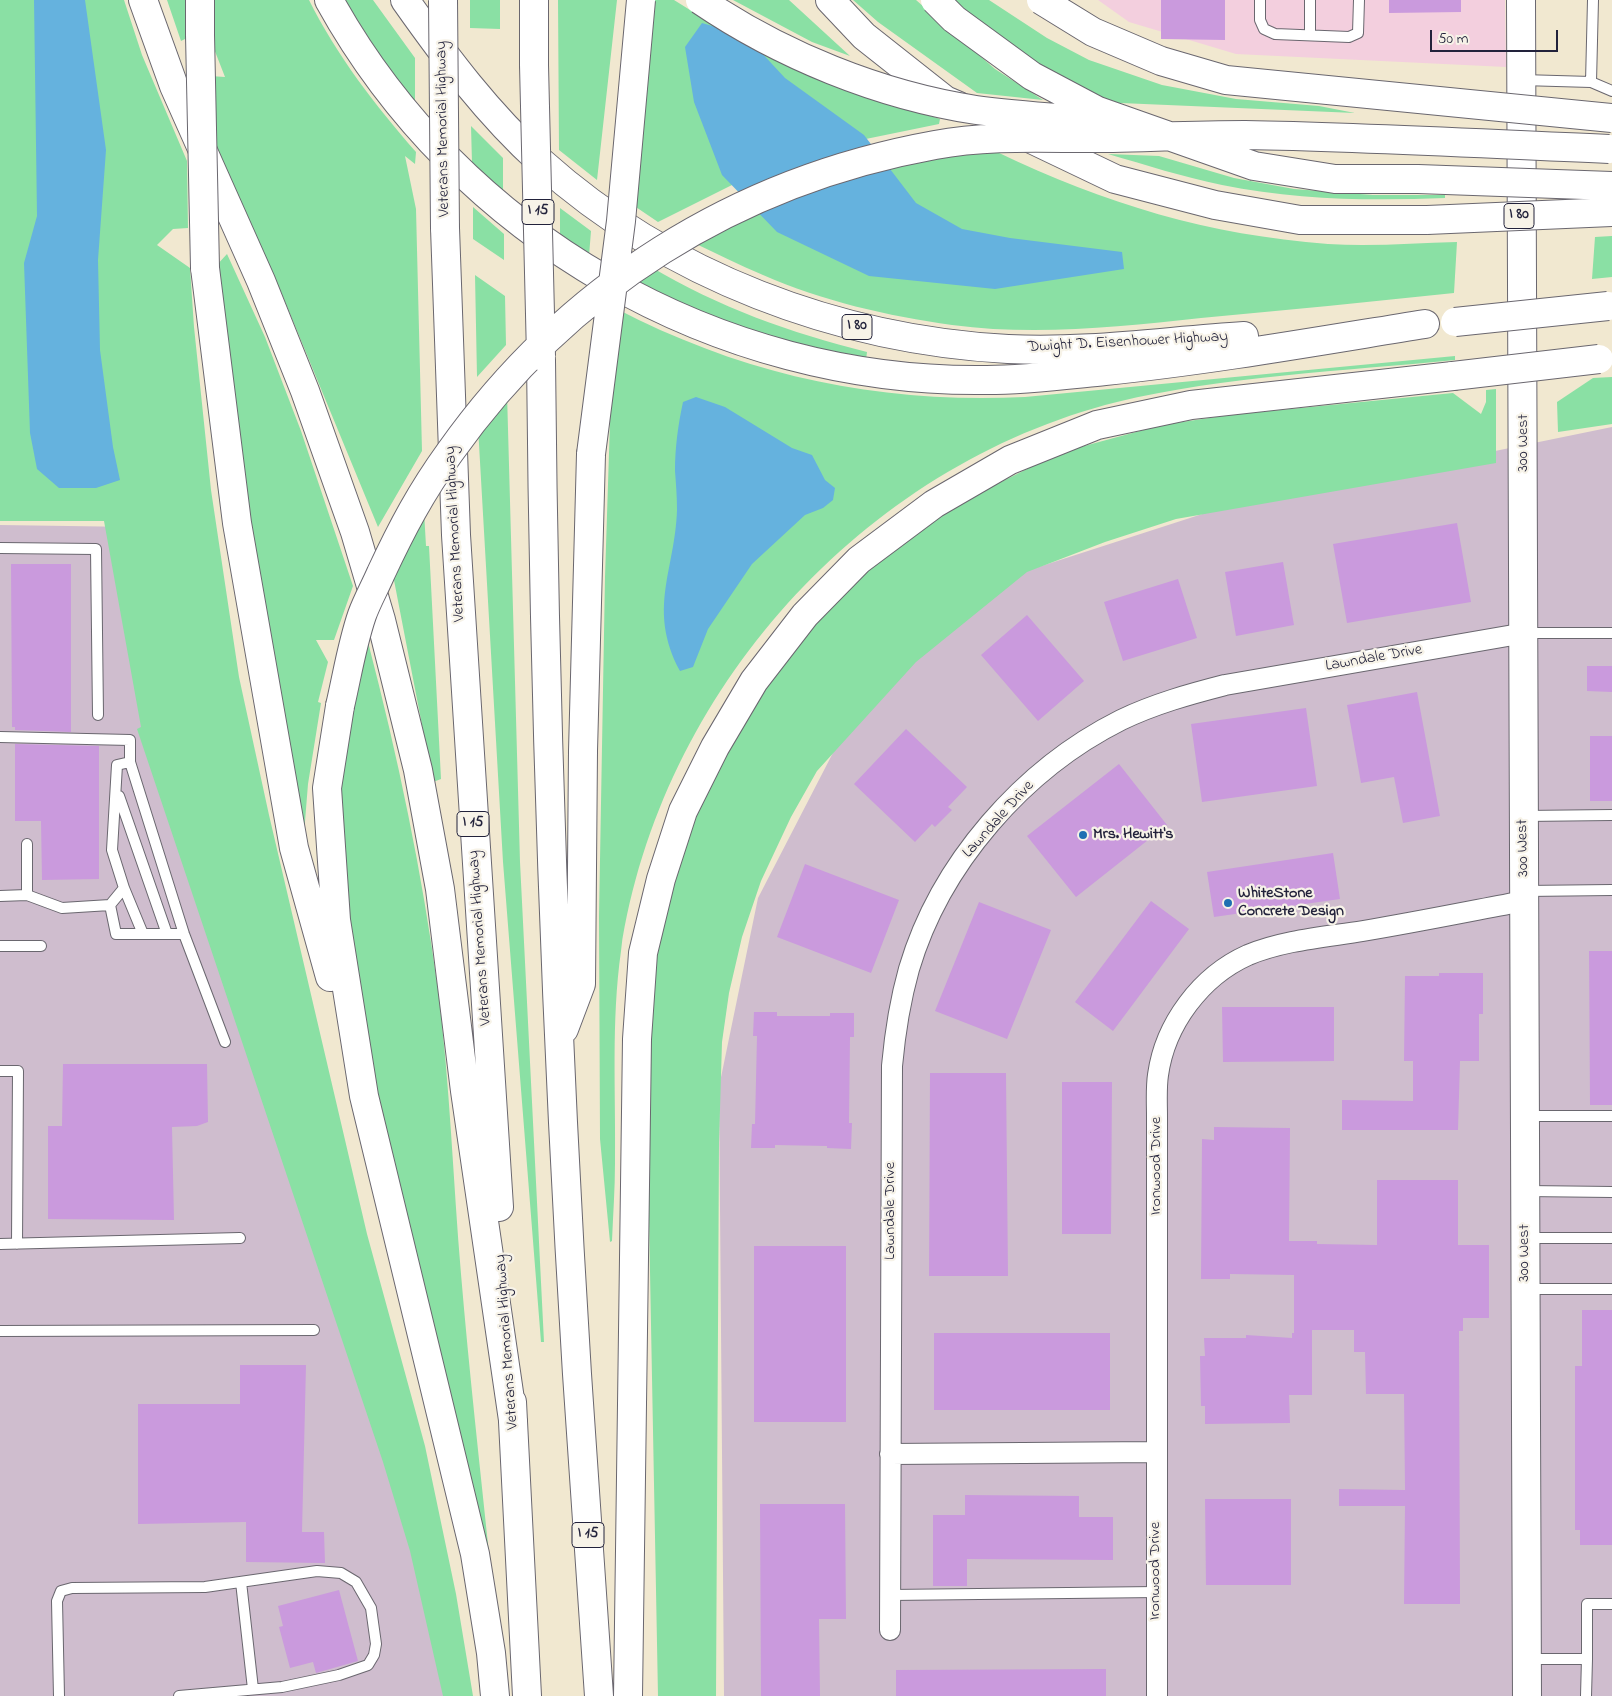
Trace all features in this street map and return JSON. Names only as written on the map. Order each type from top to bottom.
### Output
[{"type":"main road","points":[[143,0],[174,86],[261,281],[305,391],[355,532],[381,620],[418,770],[439,881],[465,1091],[513,1420]]},
{"type":"main road","points":[[200,0],[205,268],[237,523],[294,848],[364,1096],[475,1554],[492,1653],[495,1696]]},
{"type":"main road","points":[[329,0],[364,57],[403,109],[465,176],[507,214],[580,266],[632,296],[689,322],[756,347],[803,360],[865,372],[925,378],[1002,380],[1170,364],[1425,324]]},
{"type":"main road","name":"Dwight D. Eisenhower Highway","points":[[405,0],[475,94],[523,144],[562,179],[634,230],[685,260],[742,288],[821,317],[917,340],[977,347],[1038,350],[1101,348],[1456,322],[1610,306]]},
{"type":"main road","name":"Veterans Memorial Highway","points":[[443,0],[445,228],[449,381],[466,728],[513,1420],[527,1696]]},
{"type":"main road","name":"I 15","points":[[534,0],[546,648],[560,1042],[577,1374],[599,1696]]},
{"type":"main road","points":[[560,1042],[581,984],[583,751],[591,454],[621,221],[641,0]]},
{"type":"main road","points":[[700,0],[740,25],[797,54],[853,77],[914,96],[1006,114],[1244,135],[1610,149]]},
{"type":"main road","name":"I 80","points":[[830,0],[864,36],[945,100],[1115,179],[1215,205],[1300,220],[1427,220],[1612,212]]},
{"type":"main road","points":[[935,0],[954,19],[1032,76],[1098,111],[1254,166],[1335,179],[1418,179],[1612,186]]},
{"type":"main road","points":[[1041,0],[1093,32],[1161,62],[1226,80],[1612,118]]},
{"type":"main road","name":"300 West","points":[[1521,0],[1525,633],[1523,816],[1527,1696]]},
{"type":"main road","points":[[364,1096],[336,920],[327,788],[340,706],[362,616],[405,520],[480,409],[530,354],[580,308],[646,260],[704,224],[774,190],[848,166],[936,144],[1014,137],[1078,138],[1244,135]]},
{"type":"main road","points":[[628,1696],[637,1039],[643,953],[661,879],[684,811],[715,747],[754,681],[805,615],[859,560],[934,504],[1010,460],[1097,425],[1191,405],[1605,358]]},
{"type":"street","name":"Lawndale Drive","points":[[890,1637],[892,1076],[895,1032],[909,968],[942,890],[974,844],[1011,801],[1044,771],[1080,744],[1120,721],[1179,697],[1225,685],[1525,633]]},
{"type":"street","name":"Ironwood Drive","points":[[1157,1696],[1158,1074],[1168,1040],[1185,1008],[1202,987],[1222,969],[1249,954],[1293,942],[1524,896]]},
{"type":"street","points":[[890,1454],[1156,1452]]},
{"type":"lane","points":[[1260,0],[1260,20],[1264,29],[1275,34],[1349,37],[1358,33],[1359,0]]},
{"type":"lane","points":[[1310,0],[1310,36]]},
{"type":"lane","points":[[1591,82],[1593,0]]},
{"type":"lane","points":[[1522,80],[1591,82],[1612,91]]},
{"type":"lane","points":[[0,548],[96,549],[98,715]]},
{"type":"lane","points":[[1525,633],[1612,632]]},
{"type":"lane","points":[[0,737],[130,740],[130,762],[184,934],[225,1042]]},
{"type":"lane","points":[[130,762],[117,765],[117,791],[112,850],[124,888],[143,934]]},
{"type":"lane","points":[[117,791],[167,934]]},
{"type":"lane","points":[[1523,816],[1612,815]]},
{"type":"lane","points":[[27,844],[27,895]]},
{"type":"lane","points":[[0,896],[27,895],[62,908],[110,905],[124,888]]},
{"type":"lane","points":[[1524,896],[1612,890]]},
{"type":"lane","points":[[110,905],[116,934],[184,934]]},
{"type":"lane","points":[[0,946],[41,946]]},
{"type":"lane","points":[[0,1071],[18,1071],[17,1244]]},
{"type":"lane","points":[[1525,1116],[1612,1116]]},
{"type":"lane","points":[[1525,1191],[1612,1192]]},
{"type":"lane","points":[[0,1244],[240,1238]]},
{"type":"lane","points":[[1525,1238],[1612,1238]]},
{"type":"lane","points":[[1525,1289],[1612,1289]]},
{"type":"lane","points":[[0,1331],[314,1330]]},
{"type":"lane","points":[[59,1696],[57,1601],[61,1591],[72,1588],[205,1587],[317,1571],[341,1573],[356,1582],[371,1608],[376,1644],[374,1655],[368,1665],[339,1675],[282,1687],[179,1696]]},
{"type":"lane","points":[[241,1582],[253,1690]]},
{"type":"lane","points":[[890,1595],[1157,1592]]},
{"type":"lane","points":[[1586,1696],[1587,1604],[1612,1604]]},
{"type":"lane","points":[[1528,1660],[1587,1660]]},
{"type":"shaded area","points":[[1098,0],[1505,0],[1506,67],[1236,54],[1129,22]]},
{"type":"shaded area","points":[[1612,427],[1612,1696],[724,1696],[719,1087],[758,898],[869,683],[1026,571],[1227,506]]},
{"type":"shaded area","points":[[0,525],[135,527],[452,1696],[0,1696]]},
{"type":"green space","points":[[0,0],[124,0],[142,55],[187,161],[188,228],[173,229],[157,245],[190,268],[194,327],[211,490],[239,677],[269,815],[367,1234],[425,1446],[456,1594],[473,1696],[443,1696],[410,1551],[383,1462],[137,729],[141,727],[104,521],[0,521]]},
{"type":"green space","points":[[167,0],[185,0],[185,39],[181,41]]},
{"type":"green space","points":[[209,0],[309,0],[344,60],[416,152],[415,164],[405,156],[416,209],[422,451],[378,527],[281,292],[210,133],[210,76],[225,77],[209,36]]},
{"type":"green space","points":[[345,0],[373,0],[415,58],[415,103],[383,61]]},
{"type":"green space","points":[[470,0],[500,0],[500,29],[470,28]]},
{"type":"green space","points":[[558,0],[617,0],[597,180],[559,150]]},
{"type":"green space","points":[[654,0],[674,0],[743,43],[809,76],[940,119],[939,124],[856,141],[734,184],[658,222],[627,201]]},
{"type":"green space","points":[[733,0],[789,0],[850,56],[812,42]]},
{"type":"green space","points":[[853,0],[916,0],[995,69],[1043,100],[977,93],[878,22]]},
{"type":"green space","points":[[949,0],[989,0],[1047,38],[1089,60],[1162,85],[1236,99],[1319,106],[1355,113],[1097,102],[1059,83]]},
{"type":"green space","points":[[471,126],[503,158],[503,192],[472,163]]},
{"type":"green space","points":[[997,152],[1037,171],[1118,202],[1199,225],[1284,240],[1328,244],[1377,245],[1457,242],[1454,293],[1108,327],[1045,330],[983,328],[904,317],[808,293],[763,275],[692,242],[820,186],[927,159]]},
{"type":"green space","points":[[1108,154],[1159,156],[1234,178],[1294,189],[1373,195],[1445,195],[1445,198],[1361,199],[1278,194],[1207,182]]},
{"type":"green space","points":[[473,207],[504,234],[504,260],[473,239]]},
{"type":"green space","points":[[560,208],[591,231],[589,256],[560,236]]},
{"type":"green space","points":[[1612,236],[1612,277],[1592,279],[1595,237]]},
{"type":"green space","points":[[227,254],[265,337],[301,431],[353,586],[334,640],[316,640],[328,662],[318,702],[321,703],[308,784],[304,834],[271,708],[215,267]]},
{"type":"green space","points":[[651,267],[702,294],[756,317],[839,345],[867,352],[866,360],[745,331],[637,284]]},
{"type":"green space","points":[[475,275],[505,296],[506,345],[477,377]]},
{"type":"green space","points":[[617,309],[715,352],[765,368],[815,381],[866,390],[918,396],[971,398],[1025,397],[1455,356],[1455,360],[1285,375],[1199,386],[1117,402],[1024,433],[937,478],[858,536],[788,603],[728,680],[679,765],[643,856],[621,951],[618,978],[615,1031],[615,1182],[612,1241],[610,1242],[600,1139],[599,916],[605,577],[611,391]]},
{"type":"green space","points":[[1612,377],[1612,424],[1558,432],[1557,402],[1593,378]]},
{"type":"green space","points":[[1496,389],[1496,463],[1176,519],[1105,542],[1027,572],[916,662],[817,771],[791,817],[761,881],[742,937],[729,993],[722,1042],[719,1143],[716,1696],[658,1696],[646,1059],[655,947],[689,822],[741,718],[813,623],[874,564],[922,527],[965,500],[1033,466],[1073,449],[1162,425],[1229,415],[1453,393],[1481,414],[1486,402],[1486,390]]},
{"type":"green space","points":[[507,393],[520,862],[544,1342],[541,1342],[503,862],[478,427]]},
{"type":"green space","points":[[424,511],[426,546],[429,546],[441,779],[433,782],[393,575]]},
{"type":"green space","points":[[368,642],[408,815],[425,902],[438,990],[464,1310],[490,1563],[347,966],[340,772]]},
{"type":"water","points":[[34,0],[85,0],[106,150],[98,260],[100,350],[113,447],[120,480],[96,488],[59,488],[37,469],[30,433],[24,263],[37,216]]},
{"type":"water","points":[[702,23],[746,36],[785,78],[864,135],[916,203],[962,229],[1010,238],[1122,252],[1124,269],[995,289],[869,276],[777,232],[722,175],[694,102],[685,47]]},
{"type":"water","points":[[696,397],[725,407],[792,448],[812,455],[825,480],[835,488],[833,500],[823,508],[805,515],[752,564],[708,629],[693,667],[680,671],[670,649],[665,628],[665,590],[677,510],[675,471],[678,428],[683,402]]},
{"type":"building","points":[[1161,0],[1225,0],[1225,40],[1161,39]]},
{"type":"building","points":[[1389,0],[1461,0],[1461,12],[1389,13]]},
{"type":"building","points":[[1457,523],[1471,602],[1347,623],[1333,544]]},
{"type":"building","points":[[1283,562],[1294,625],[1236,636],[1225,572]]},
{"type":"building","points":[[11,564],[71,564],[71,732],[15,730],[15,727],[12,727]]},
{"type":"building","points":[[1178,579],[1197,638],[1123,661],[1104,602]]},
{"type":"building","points":[[1027,615],[1084,681],[1038,721],[981,655]]},
{"type":"building","points":[[1587,666],[1612,666],[1612,692],[1587,691]]},
{"type":"building","points":[[1417,692],[1440,816],[1403,823],[1394,777],[1361,783],[1347,705]]},
{"type":"building","points":[[1306,708],[1317,786],[1202,802],[1191,724]]},
{"type":"building","points":[[906,729],[967,787],[948,807],[952,810],[935,827],[932,824],[915,842],[854,784]]},
{"type":"building","points":[[1590,736],[1612,736],[1612,801],[1590,801]]},
{"type":"building","points":[[15,744],[99,746],[99,879],[42,880],[41,821],[15,821]]},
{"type":"building","points":[[1119,764],[1167,825],[1076,897],[1027,836]]},
{"type":"building","points":[[1333,853],[1340,899],[1214,917],[1207,872]]},
{"type":"building","points":[[805,864],[899,900],[871,973],[777,937]]},
{"type":"building","points":[[1151,901],[1189,929],[1113,1031],[1075,1002]]},
{"type":"building","points":[[979,902],[1051,930],[1007,1039],[935,1011]]},
{"type":"building","points":[[1589,951],[1612,951],[1612,1105],[1590,1105]]},
{"type":"building","points":[[1439,973],[1483,973],[1483,1014],[1479,1014],[1479,1061],[1460,1061],[1458,1130],[1342,1130],[1342,1100],[1413,1101],[1413,1061],[1404,1061],[1405,976],[1439,976]]},
{"type":"building","points":[[1222,1007],[1334,1007],[1334,1061],[1223,1062]]},
{"type":"building","points":[[754,1012],[777,1012],[777,1016],[830,1016],[830,1013],[854,1013],[854,1037],[850,1037],[849,1123],[852,1123],[851,1149],[827,1148],[827,1146],[775,1145],[775,1148],[751,1148],[752,1124],[755,1124],[757,1036],[753,1036]]},
{"type":"building","points":[[63,1064],[207,1064],[208,1122],[197,1126],[172,1127],[174,1220],[48,1219],[48,1126],[62,1126]]},
{"type":"building","points":[[930,1073],[1006,1073],[1008,1276],[929,1276]]},
{"type":"building","points":[[1062,1082],[1112,1082],[1111,1234],[1062,1234]]},
{"type":"building","points":[[1214,1127],[1290,1128],[1289,1241],[1317,1241],[1317,1244],[1377,1245],[1377,1180],[1458,1180],[1458,1245],[1489,1245],[1489,1318],[1463,1318],[1463,1331],[1459,1331],[1460,1604],[1404,1604],[1405,1506],[1339,1506],[1339,1489],[1405,1490],[1404,1394],[1366,1394],[1365,1352],[1354,1352],[1354,1330],[1312,1330],[1312,1395],[1289,1395],[1290,1423],[1205,1424],[1205,1406],[1201,1406],[1200,1356],[1205,1356],[1204,1338],[1246,1338],[1246,1335],[1292,1338],[1292,1333],[1294,1333],[1294,1275],[1230,1274],[1230,1279],[1201,1279],[1202,1139],[1214,1140]]},
{"type":"building","points":[[754,1246],[846,1246],[846,1422],[754,1422]]},
{"type":"building","points":[[1582,1310],[1612,1310],[1612,1545],[1580,1545],[1580,1530],[1575,1530],[1575,1366],[1582,1366]]},
{"type":"building","points":[[934,1333],[1110,1333],[1110,1410],[934,1410]]},
{"type":"building","points":[[240,1365],[306,1365],[302,1532],[324,1532],[325,1563],[246,1562],[246,1522],[138,1524],[138,1404],[240,1404]]},
{"type":"building","points":[[965,1495],[1079,1496],[1079,1517],[1113,1517],[1113,1560],[967,1559],[967,1586],[933,1586],[933,1515],[965,1515]]},
{"type":"building","points":[[1205,1499],[1291,1499],[1291,1585],[1206,1585]]},
{"type":"building","points":[[760,1504],[845,1504],[846,1619],[819,1619],[820,1696],[761,1696]]},
{"type":"building","points":[[339,1590],[358,1661],[316,1673],[313,1662],[290,1668],[279,1627],[283,1626],[278,1606]]},
{"type":"building","points":[[1106,1669],[1106,1696],[896,1696],[896,1670]]},
{"type":"place","name":"Mrs. Hewitt's","points":[[1083,835]]},
{"type":"place","name":"WhiteStone Concrete Design","points":[[1228,903]]}]
